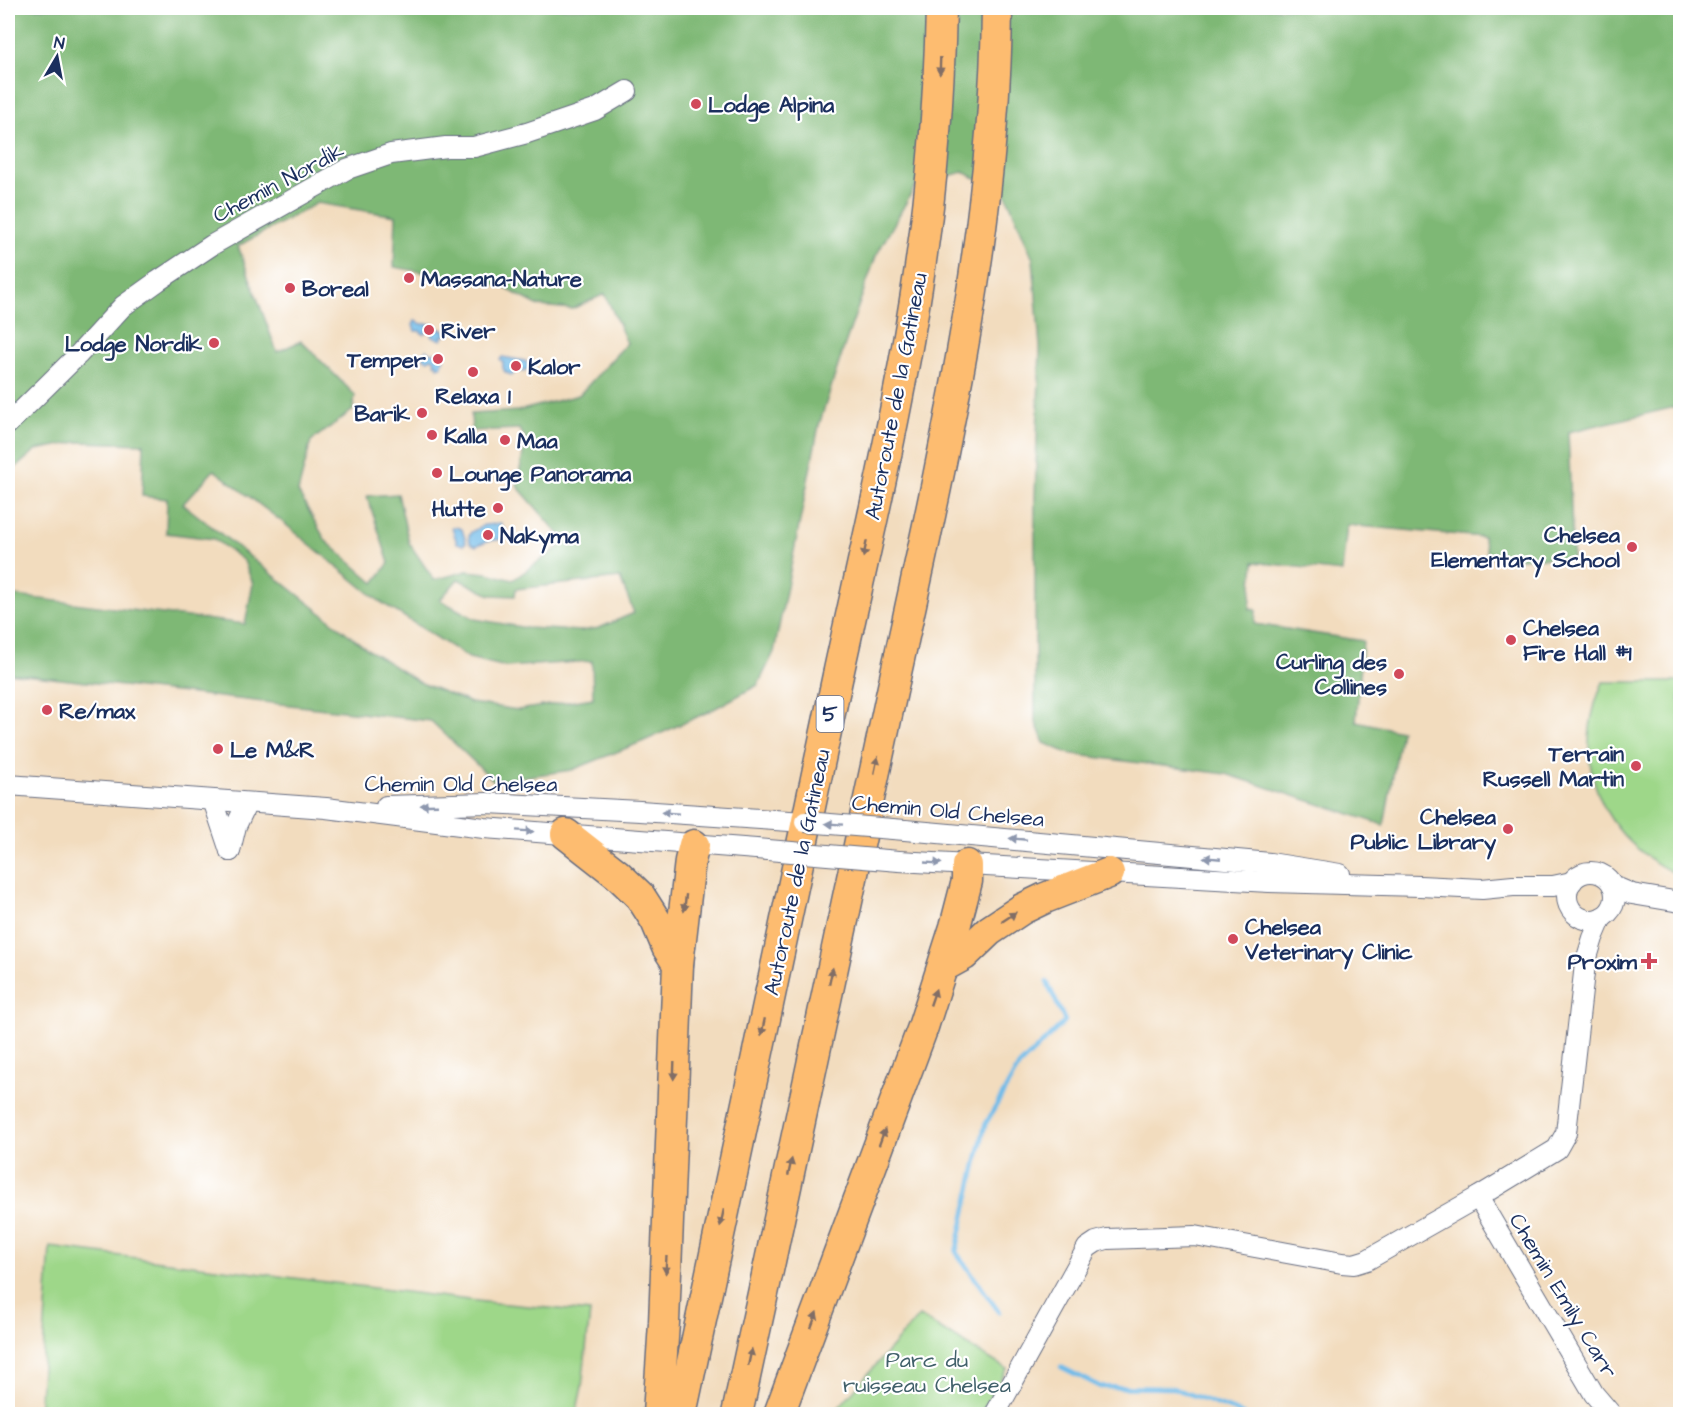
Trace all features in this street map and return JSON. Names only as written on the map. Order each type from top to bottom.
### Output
[{"type":"highway","name":"Autoroute de la Gatineau","points":[[681,1414],[909,335],[932,174],[942,8]]},
{"type":"highway","points":[[737,1414],[961,360],[987,187],[994,104],[997,8]]},
{"type":"highway","points":[[566,834],[617,874],[640,896],[678,964]]},
{"type":"highway","points":[[658,1414],[678,964],[690,861],[694,845]]},
{"type":"highway","points":[[779,1414],[944,966],[965,887],[967,865]]},
{"type":"highway","points":[[944,966],[964,955],[989,931],[1022,909],[1109,873]]},
{"type":"street","name":"Chemin Nordik","points":[[8,424],[78,355],[123,306],[212,245],[347,169],[391,154],[446,147],[474,147],[527,133],[595,110],[627,91]]},
{"type":"street","name":"Chemin Old Chelsea","points":[[8,785],[326,808],[484,828],[899,861],[1269,882],[1482,889],[1552,886],[1572,882]]},
{"type":"street","points":[[213,800],[230,851],[237,823],[247,803]]},
{"type":"street","name":"Chemin Old Chelsea","points":[[326,808],[487,802],[761,819],[957,834],[1270,863],[1420,886]]},
{"type":"street","points":[[694,845],[705,832],[729,817]]},
{"type":"street","points":[[957,834],[967,865]]},
{"type":"street","points":[[994,1414],[1087,1248],[1096,1242],[1107,1239],[1195,1236],[1354,1264],[1367,1260],[1557,1149],[1566,1133],[1585,964],[1593,938],[1615,901],[1613,886],[1609,880],[1596,873],[1584,873],[1572,882],[1568,893],[1585,964]]},
{"type":"street","points":[[1613,886],[1632,894],[1679,902]]},
{"type":"street","name":"Chemin Old Chelsea","points":[[1482,889],[1512,897],[1561,901],[1574,911]]},
{"type":"street","points":[[1574,911],[1592,920],[1634,904],[1679,902]]},
{"type":"street","name":"Chemin Emily Carr","points":[[1478,1197],[1594,1394],[1611,1414]]},
{"type":"green space","points":[[8,8],[978,8],[999,11],[1012,8],[1680,8],[1680,406],[1568,432],[1573,559],[1488,557],[1483,537],[1347,525],[1342,572],[1254,562],[1250,609],[1256,610],[1255,624],[1363,641],[1356,721],[1401,731],[1384,825],[1226,774],[1070,754],[1044,743],[1035,720],[1035,498],[1040,347],[1033,259],[1005,192],[963,172],[916,185],[876,256],[819,425],[774,652],[758,685],[710,711],[572,770],[494,781],[431,721],[8,673],[8,595],[245,624],[253,584],[244,561],[214,539],[166,533],[167,499],[142,496],[144,444],[78,442],[36,450],[8,474]],"holes":[[[317,203],[396,216],[394,267],[501,286],[539,306],[572,309],[605,294],[627,343],[579,395],[518,411],[471,414],[472,431],[519,429],[526,438],[517,486],[566,542],[513,580],[487,573],[467,571],[434,580],[409,543],[398,494],[367,496],[389,563],[374,583],[326,541],[298,492],[311,441],[353,410],[355,395],[301,341],[277,352],[238,246]],[[214,470],[285,524],[379,601],[469,658],[506,667],[592,661],[593,698],[518,710],[471,703],[419,682],[367,649],[183,504]],[[620,578],[634,613],[599,628],[581,631],[527,628],[475,619],[440,600],[458,579],[490,595],[515,596],[516,589]]]},
{"type":"green space","name":"Terrain Russell Martin","points":[[1603,682],[1680,682],[1680,875],[1658,864],[1623,835],[1602,802],[1595,784],[1589,747],[1594,708]]},
{"type":"green space","points":[[50,1247],[485,1302],[590,1312],[582,1387],[576,1414],[39,1414]]},
{"type":"green space","name":"Parc du ruisseau Chelsea","points":[[919,1316],[1007,1369],[980,1414],[833,1414]]},
{"type":"water","name":"River","points":[[415,321],[422,324],[433,324],[436,328],[444,330],[447,335],[441,336],[442,340],[431,336],[434,332],[423,334],[415,331],[413,325]]},
{"type":"water","name":"Temper","points":[[426,350],[442,354],[444,358],[441,367],[435,364],[434,359],[424,359],[423,353]]},
{"type":"water","name":"Kalor","points":[[502,357],[525,361],[528,369],[523,371],[521,368],[518,372],[516,369],[513,375],[508,374],[503,369],[503,362],[500,360]]},
{"type":"water","name":"Nakyma","points":[[499,523],[506,532],[504,539],[487,541],[476,546],[470,543],[471,532],[484,525]]},
{"type":"water","points":[[452,528],[462,529],[466,542],[463,545],[457,543]]},
{"type":"waterway","points":[[999,1312],[956,1252],[985,1125],[1019,1066],[1065,1021],[1047,982]]},
{"type":"waterway","points":[[1061,1367],[1101,1387],[1173,1388],[1243,1414]]},
{"type":"place","name":"Lodge Alpina","points":[[696,104]]},
{"type":"place","name":"Massana-Nature","points":[[409,278]]},
{"type":"place","name":"Boreal","points":[[290,288]]},
{"type":"place","name":"River","points":[[429,330]]},
{"type":"place","name":"Lodge Nordik","points":[[214,343]]},
{"type":"place","name":"Temper","points":[[438,359]]},
{"type":"place","name":"Kalor","points":[[516,366]]},
{"type":"place","name":"Relaxa 1","points":[[473,372]]},
{"type":"place","name":"Barik","points":[[422,413]]},
{"type":"place","name":"Kalla","points":[[432,435]]},
{"type":"place","name":"Maa","points":[[505,440]]},
{"type":"place","name":"Lounge Panorama","points":[[437,473]]},
{"type":"place","name":"Hutte","points":[[498,508]]},
{"type":"place","name":"Nakyma","points":[[488,535]]},
{"type":"place","name":"Chelsea Elementary School","points":[[1632,547]]},
{"type":"place","name":"Chelsea Fire Hall #1","points":[[1511,640]]},
{"type":"place","name":"Curling des Collines","points":[[1399,674]]},
{"type":"place","name":"Re/max","points":[[47,710]]},
{"type":"place","name":"Le M&R","points":[[218,749]]},
{"type":"place","name":"Terrain Russell Martin","points":[[1636,766]]},
{"type":"place","name":"Chelsea Public Library","points":[[1508,829]]},
{"type":"place","name":"Chelsea Veterinary Clinic","points":[[1233,939]]},
{"type":"place","name":"Proxim","points":[[1649,961]]}]
